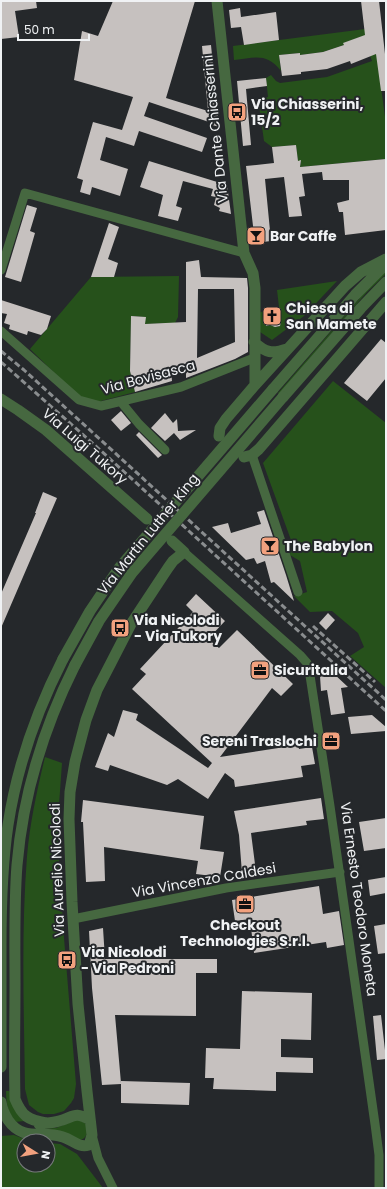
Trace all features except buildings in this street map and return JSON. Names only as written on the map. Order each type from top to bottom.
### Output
[{"type":"street","name":"Via Dante Chiasserini","points":[[217,1],[244,253],[253,273],[254,280],[254,342]]},
{"type":"street","points":[[1,270],[25,193],[244,253]]},
{"type":"street","points":[[219,436],[220,428],[223,422],[345,286],[361,272],[386,259]]},
{"type":"street","name":"Via Martin Luther King","points":[[1,1067],[2,885],[8,825],[15,787],[28,740],[43,700],[63,659],[90,611],[126,559],[355,295],[386,264]]},
{"type":"street","name":"Via Martin Luther King","points":[[46,1123],[31,1120],[25,1116],[21,1112],[15,1099],[15,939],[16,882],[22,826],[33,771],[53,711],[75,665],[107,608],[135,570],[364,304],[386,282]]},
{"type":"street","points":[[298,592],[248,456],[259,449],[386,302]]},
{"type":"street","name":"Via Bovisasca","points":[[1,331],[82,402],[101,406],[181,386],[254,358]]},
{"type":"street","points":[[254,342],[262,349],[269,352],[277,352],[288,349]]},
{"type":"street","points":[[254,342],[255,385]]},
{"type":"street","name":"Via Luigi Tukory","points":[[1,399],[46,430],[147,519]]},
{"type":"street","points":[[121,402],[139,424],[165,450]]},
{"type":"street","points":[[172,541],[184,552]]},
{"type":"street","name":"Via Ernesto Teodoro Moneta","points":[[184,552],[289,645],[307,663],[340,872],[375,1124],[379,1188]]},
{"type":"street","name":"Via Aurelio Nicolodi","points":[[92,1135],[78,1004],[70,840],[70,792],[75,762],[86,720],[97,690],[132,624],[171,564],[184,552]]},
{"type":"street","name":"Via Vincenzo Caldesi","points":[[73,919],[226,888],[340,872]]},
{"type":"street","points":[[75,1115],[87,1092]]},
{"type":"street","points":[[1,1102],[4,1112],[13,1127],[20,1132],[28,1134],[55,1135],[63,1137],[79,1146],[89,1145],[92,1135]]},
{"type":"street","points":[[1,1128],[60,1121],[75,1115],[82,1116],[90,1120]]},
{"type":"street","points":[[92,1135],[98,1158],[113,1188]]},
{"type":"green space","points":[[373,28],[386,124],[386,159],[300,167],[301,161],[298,161],[296,145],[272,147],[264,141],[258,98],[268,97],[266,78],[271,75],[280,83],[327,77],[372,61],[363,36],[344,43],[344,45],[323,52],[300,55],[299,53],[279,55],[281,71],[276,65],[265,59],[254,58],[234,60],[233,46]]},
{"type":"green space","points":[[386,271],[386,274],[367,292],[279,394],[278,393],[366,291]]},
{"type":"green space","points":[[179,276],[178,317],[175,323],[145,324],[145,317],[131,316],[130,371],[135,392],[97,402],[81,399],[30,349],[91,277]]},
{"type":"green space","points":[[337,281],[304,316],[272,340],[260,332],[259,313],[264,311],[266,326],[273,324],[274,326],[278,327],[281,324],[277,290]]},
{"type":"green space","points":[[333,381],[386,423],[386,688],[350,656],[364,647],[358,633],[332,611],[310,612],[294,596],[307,592],[300,561],[290,555],[291,540],[263,463]]},
{"type":"green space","points":[[45,757],[62,763],[58,844],[76,1084],[74,1098],[71,1103],[64,1111],[54,1114],[43,1114],[29,1105],[25,1089],[23,972],[25,885],[30,831]]},
{"type":"green space","points":[[6,1091],[9,1091],[25,1121],[14,1122],[8,1107]]},
{"type":"green space","points":[[76,1120],[80,1120],[89,1126],[84,1138],[79,1140],[38,1129],[56,1128]]},
{"type":"green space","points":[[1,1136],[16,1136],[16,1173],[56,1173],[56,1144],[60,1144],[77,1154],[103,1188],[1,1188]]},
{"type":"railway","points":[[1,351],[24,370],[386,700]]},
{"type":"railway","points":[[1,362],[98,448],[386,711]]},
{"type":"railway","points":[[313,626],[375,682]]},
{"type":"place","name":"Via Chiasserini, 15/2","points":[[237,112]]},
{"type":"place","name":"Bar Caffe","points":[[256,236]]},
{"type":"place","name":"Chiesa di San Mamete","points":[[272,316]]},
{"type":"place","name":"The Babylon","points":[[270,546]]},
{"type":"place","name":"Via Nicolodi - Via Tukory","points":[[120,628]]},
{"type":"place","name":"Sicuritalia","points":[[260,670]]},
{"type":"place","name":"Sereni Traslochi","points":[[331,741]]},
{"type":"place","name":"Checkout Technologies S.r.l.","points":[[245,904]]},
{"type":"place","name":"Via Nicolodi - Via Pedroni","points":[[67,960]]}]
